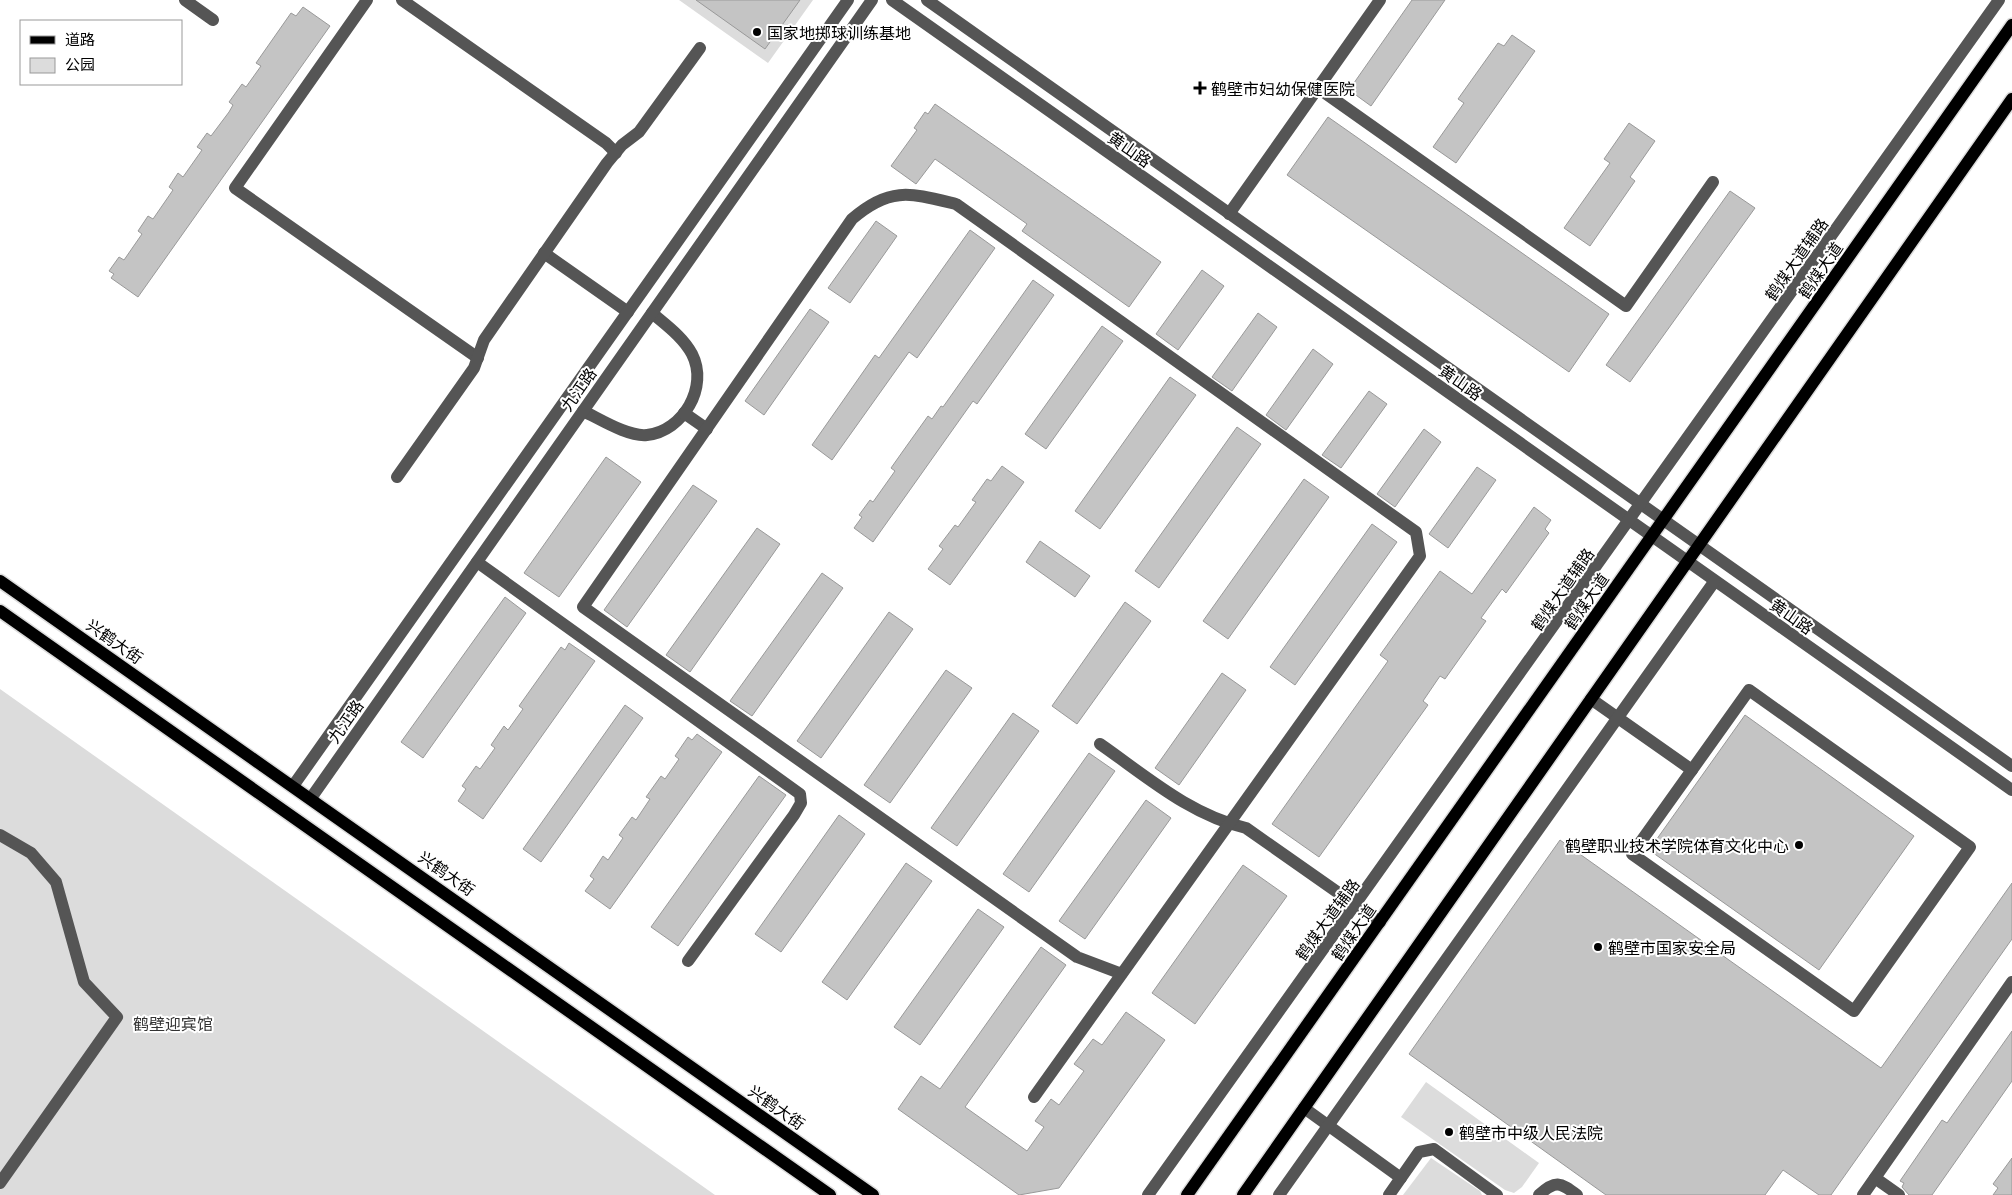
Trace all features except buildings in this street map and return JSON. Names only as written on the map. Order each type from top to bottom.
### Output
[{"type":"main road","name":"鹤煤大道","points":[[1187,1195],[2012,25]]},
{"type":"main road","points":[[1243,1195],[2012,99]]},
{"type":"main road","name":"兴鹤大街","points":[[0,581],[873,1195]]},
{"type":"main road","points":[[0,612],[830,1195]]},
{"type":"street","points":[[185,0],[213,20]]},
{"type":"street","points":[[367,0],[235,188],[478,358]]},
{"type":"street","points":[[402,0],[606,143],[616,153]]},
{"type":"street","name":"九江路","points":[[293,786],[848,0]]},
{"type":"street","name":"九江路","points":[[310,798],[872,0]]},
{"type":"street","name":"黄山路","points":[[892,0],[1714,582],[2012,790]]},
{"type":"street","name":"黄山路","points":[[927,0],[2012,766]]},
{"type":"street","points":[[1229,214],[1380,0]]},
{"type":"street","name":"鹤煤大道辅路","points":[[1148,1195],[1630,522],[1999,0]]},
{"type":"street","points":[[397,477],[474,368],[484,340],[544,253],[616,153],[640,132],[700,48]]},
{"type":"street","points":[[1318,88],[1626,306],[1713,182]]},
{"type":"street","points":[[1034,1097],[1122,974],[1420,556],[1416,532],[956,204],[912,193],[886,198],[864,209],[852,219],[583,607],[1077,957],[1122,974]]},
{"type":"street","points":[[544,253],[628,312]]},
{"type":"street","points":[[583,411],[621,430],[646,435],[669,428],[684,413],[694,395],[698,374],[692,354],[679,336],[652,313]]},
{"type":"street","points":[[684,413],[707,429]]},
{"type":"street","points":[[476,562],[800,794],[801,803],[794,815],[688,961]]},
{"type":"street","points":[[1279,1195],[1714,582]]},
{"type":"street","points":[[1749,690],[1970,847],[1854,1011],[1632,854],[1692,770],[1749,690]]},
{"type":"street","points":[[1591,699],[1692,770]]},
{"type":"street","points":[[1100,744],[1183,803],[1229,824],[1246,828],[1380,922]]},
{"type":"street","points":[[0,836],[31,853],[56,882],[84,982],[117,1017],[0,1183]]},
{"type":"street","points":[[1863,1195],[2012,982]]},
{"type":"street","points":[[1304,1108],[1401,1178]]},
{"type":"street","points":[[1388,1195],[1419,1152],[1434,1149],[1498,1195]]},
{"type":"street","points":[[1875,1178],[1899,1195]]},
{"type":"street","points":[[1539,1195],[1550,1185],[1556,1184],[1565,1186],[1577,1195]]},
{"type":"green space","name":"国家地掷球训练基地","points":[[679,0],[813,0],[768,63]]},
{"type":"green space","name":"鹤壁迎宾馆","points":[[0,689],[715,1195],[0,1195]]},
{"type":"green space","points":[[1426,1082],[1539,1163],[1522,1187],[1514,1193],[1505,1190],[1401,1117]]},
{"type":"green space","points":[[1431,1158],[1480,1191],[1482,1195],[1403,1195]]},
{"type":"place","name":"国家地掷球训练基地","points":[[757,32]]},
{"type":"place","name":"鹤壁市妇幼保健医院","points":[[1200,88]]},
{"type":"place","name":"鹤壁职业技术学院体育文化中心","points":[[1799,845]]},
{"type":"place","name":"鹤壁市国家安全局","points":[[1598,947]]},
{"type":"place","name":"鹤壁市中级人民法院","points":[[1449,1132]]}]
